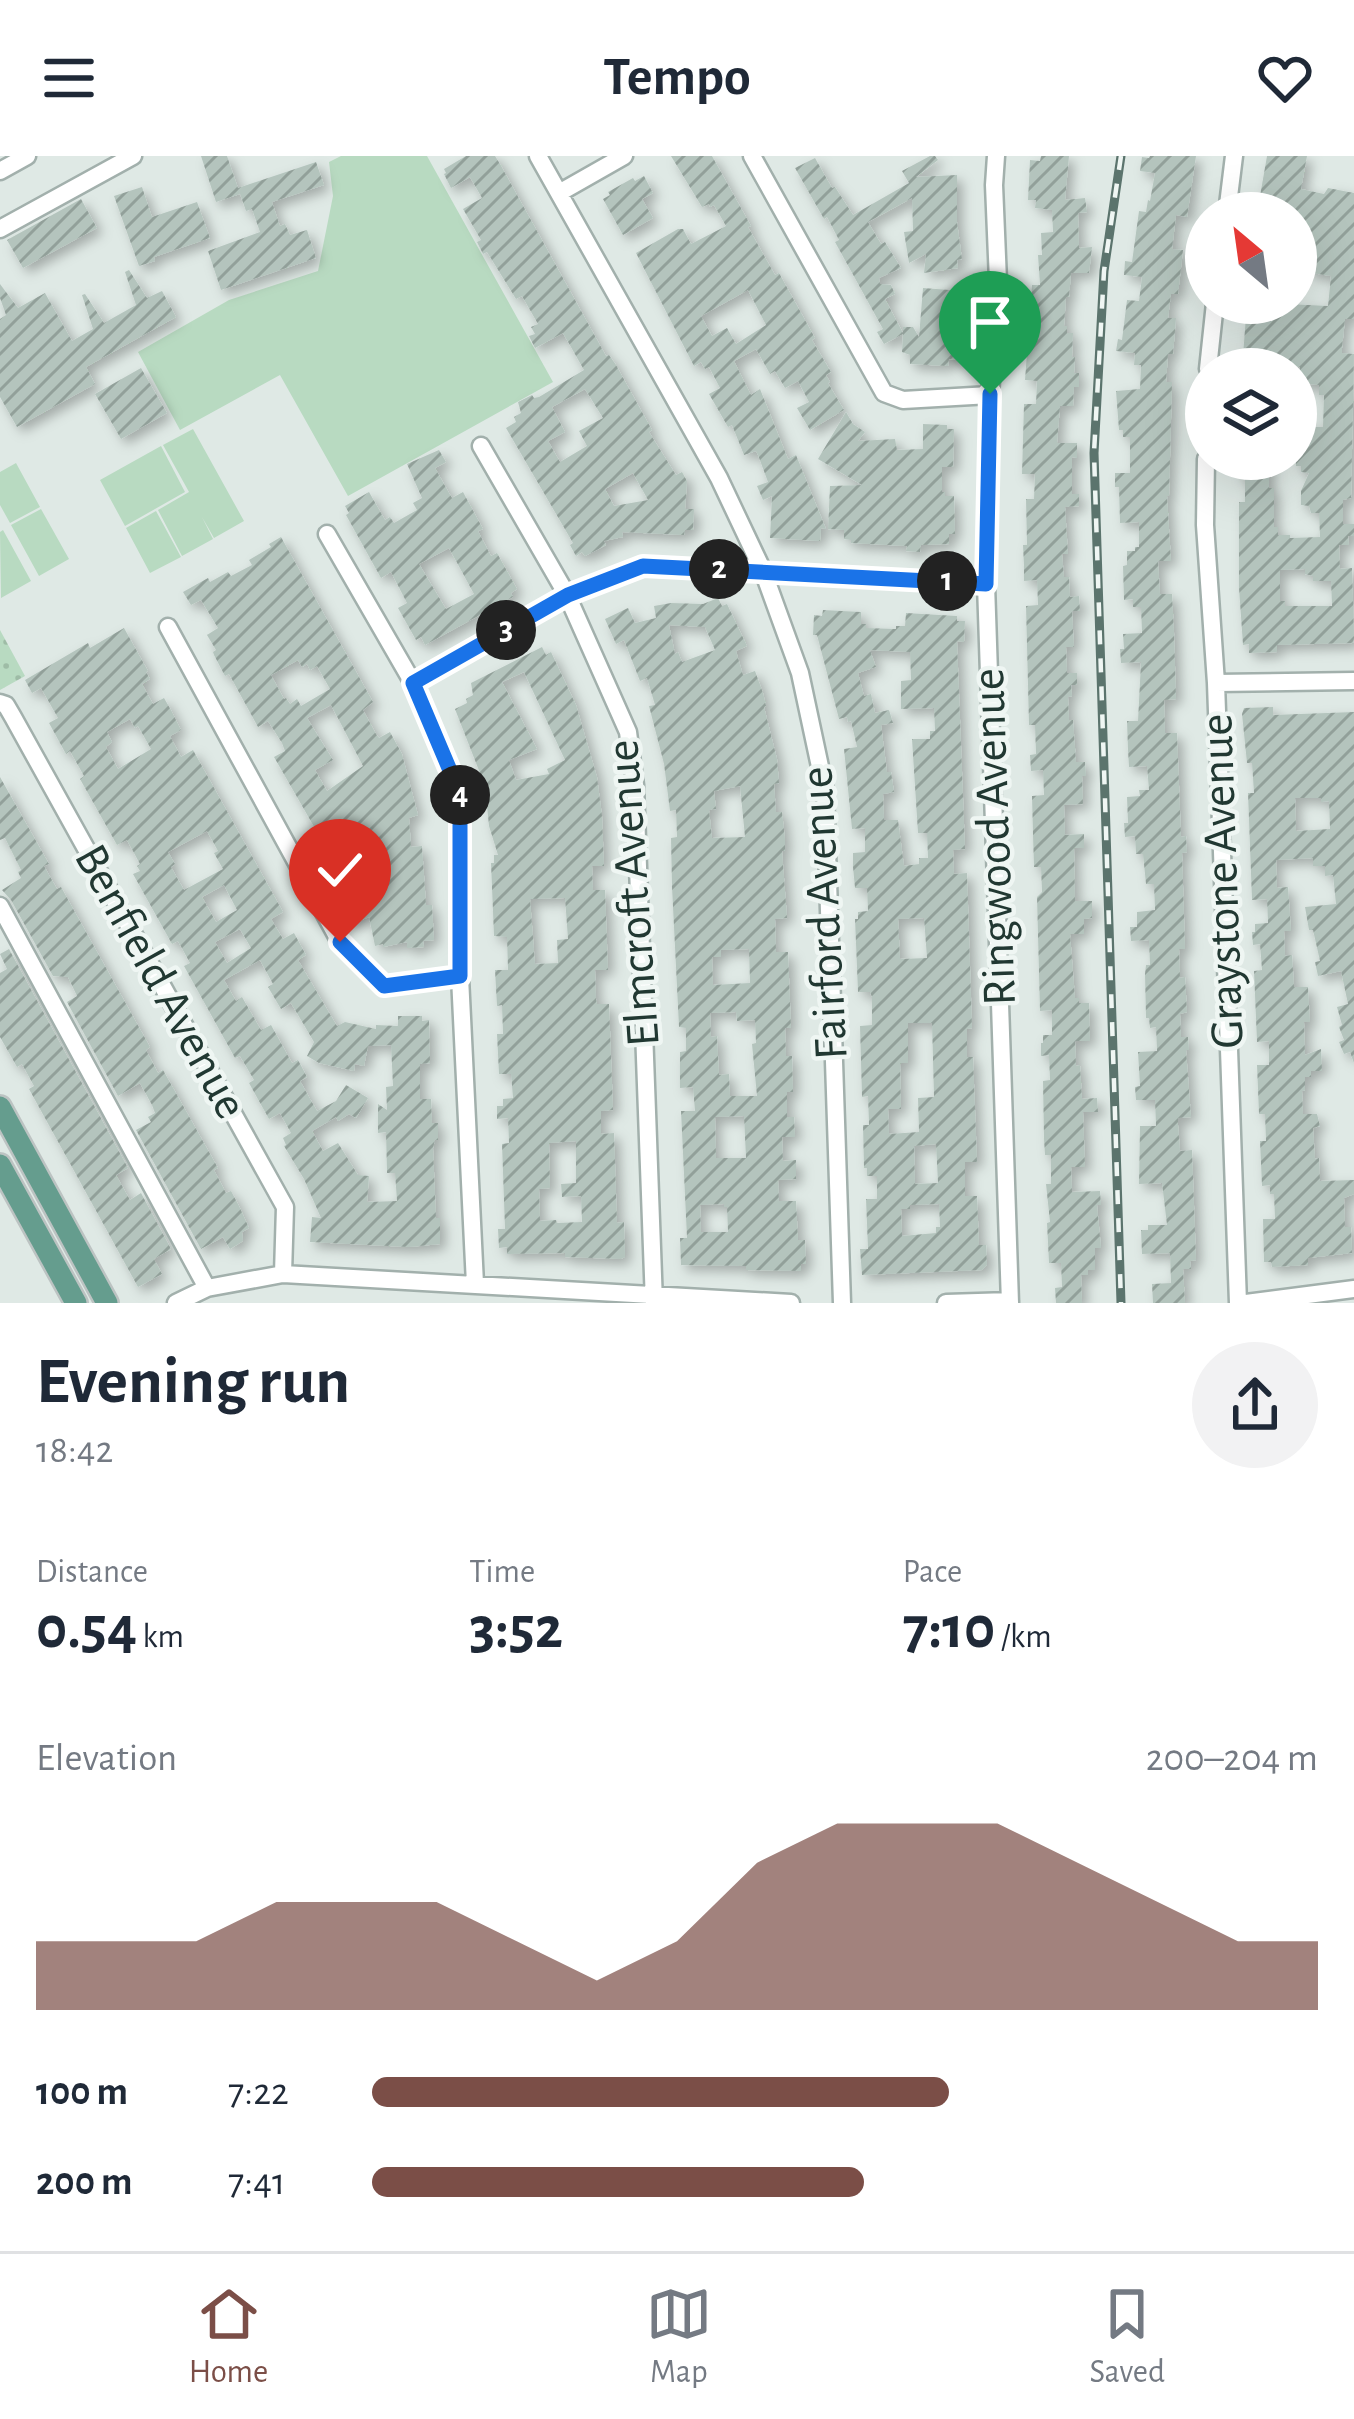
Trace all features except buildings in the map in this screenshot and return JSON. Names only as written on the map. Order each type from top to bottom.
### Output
[{"type":"main road","points":[[0,1107],[107,1303]]},
{"type":"main road","points":[[0,1165],[74,1302]]},
{"type":"street","points":[[0,171],[27,156]]},
{"type":"street","points":[[0,229],[133,156]]},
{"type":"street","name":"Fairford Avenue","points":[[538,156],[719,478],[763,571],[800,673],[825,790],[842,1303]]},
{"type":"street","points":[[559,193],[624,156]]},
{"type":"street","points":[[752,156],[884,393],[903,400],[990,394]]},
{"type":"street","name":"Ringwood Avenue","points":[[996,156],[998,281],[986,584],[1010,1302]]},
{"type":"street","points":[[1230,192],[1234,156]]},
{"type":"street","name":"Elmcroft Avenue","points":[[481,446],[568,595],[628,732],[635,785],[654,1299]]},
{"type":"street","name":"Graystone Avenue","points":[[1206,480],[1242,1303]]},
{"type":"street","points":[[327,534],[413,683],[460,794],[460,976],[475,1284]]},
{"type":"street","points":[[413,683],[568,595],[643,566],[986,584]]},
{"type":"street","points":[[168,627],[340,942],[384,986],[460,976]]},
{"type":"street","points":[[1216,683],[1354,681]]},
{"type":"street","name":"Benfield Avenue","points":[[0,703],[14,717],[285,1207],[283,1274]]},
{"type":"street","points":[[0,906],[207,1288]]},
{"type":"street","points":[[176,1303],[207,1288],[283,1274],[654,1299],[791,1303]]},
{"type":"street","points":[[1242,1303],[1354,1289]]},
{"type":"street","points":[[946,1303],[1010,1302]]},
{"type":"green space","points":[[341,156],[427,156],[553,382],[348,496],[280,375],[180,430],[138,352],[229,300],[318,271],[333,196],[329,162]]},
{"type":"green space","points":[[193,429],[244,521],[214,538],[202,517],[213,539],[182,556],[158,510],[189,492],[163,445]]},
{"type":"green space","points":[[161,446],[185,492],[125,526],[100,480]]},
{"type":"green space","points":[[16,463],[40,507],[10,523],[0,505],[0,472]]},
{"type":"green space","points":[[41,509],[69,559],[39,576],[11,525]]},
{"type":"green space","points":[[156,511],[181,557],[150,573],[126,528]]},
{"type":"green space","points":[[3,530],[31,581],[1,598],[0,532]]},
{"type":"green space","points":[[0,630],[25,676],[0,690]]},
{"type":"railway","points":[[1121,156],[1104,271],[1094,453],[1121,1303]]},
{"type":"route","points":[[340,942],[384,986],[460,976],[460,794],[413,683],[568,595],[643,566],[986,584],[990,394]]}]
